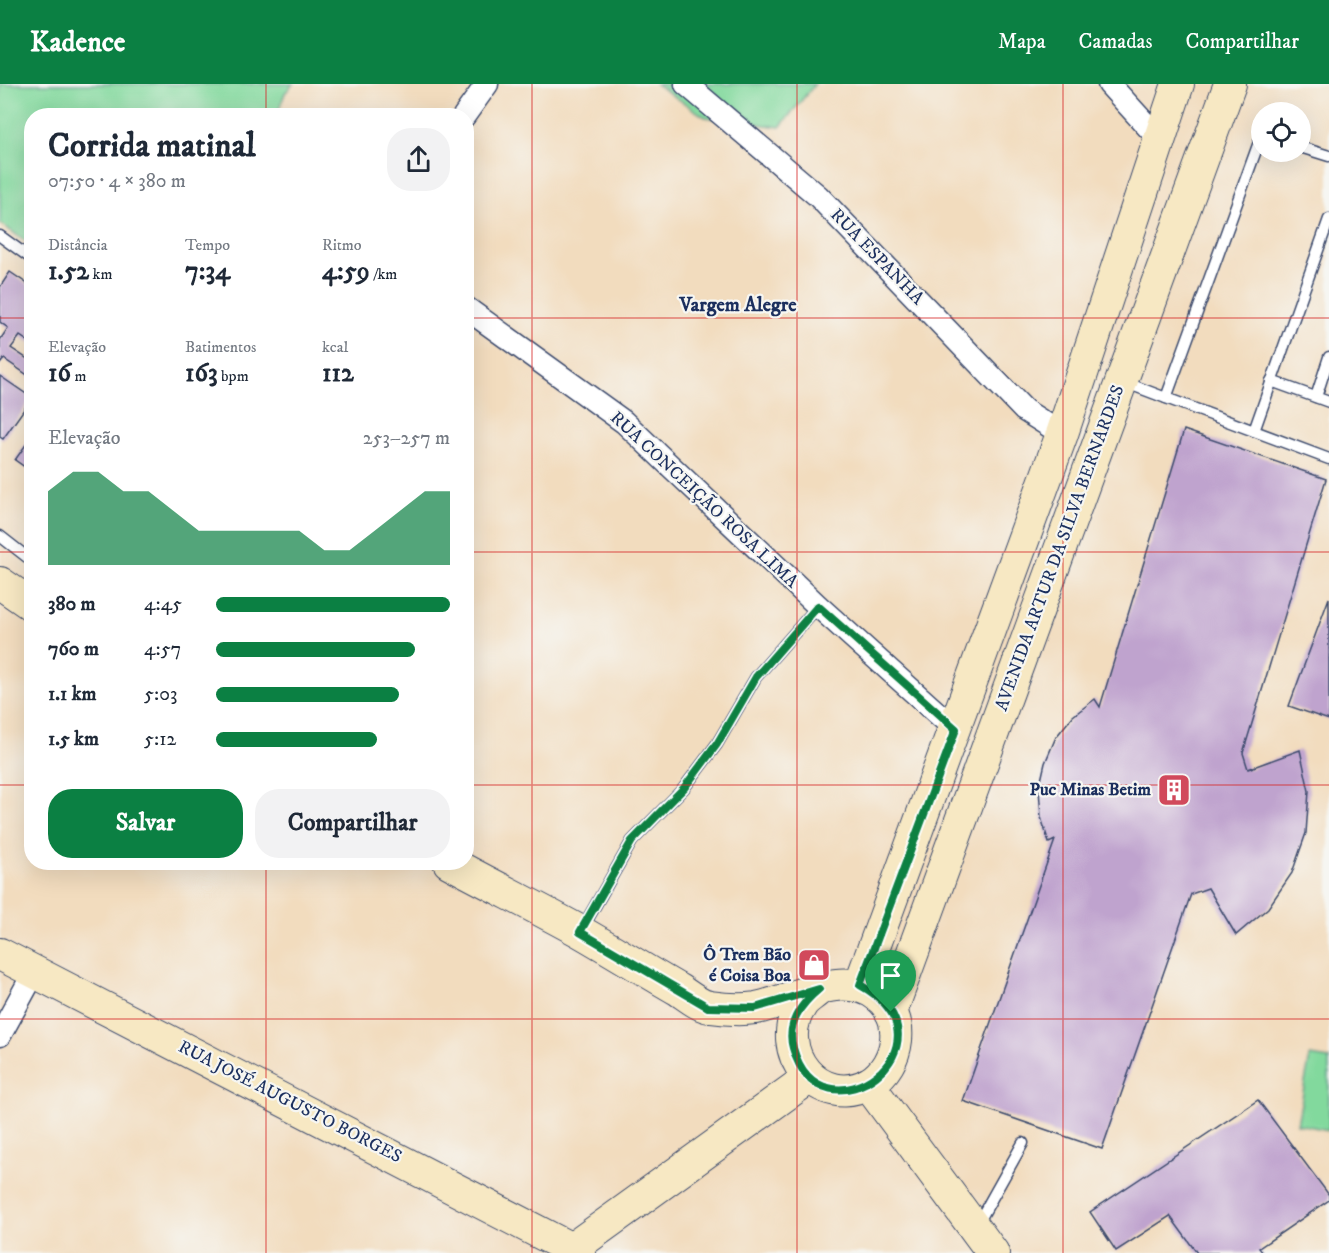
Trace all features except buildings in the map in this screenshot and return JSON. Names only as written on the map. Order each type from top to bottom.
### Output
[{"type":"street","points":[[470,108],[487,84]]},
{"type":"street","name":"RUA ESPANHA","points":[[686,84],[818,196],[1024,410],[1062,434]]},
{"type":"street","points":[[1109,84],[1160,140]]},
{"type":"street","name":"AVENIDA ARTUR DA SILVA BERNARDES","points":[[860,985],[956,729],[1062,434],[1178,84]]},
{"type":"street","name":"AVENIDA ARTUR DA SILVA BERNARDES","points":[[891,1012],[1230,84]]},
{"type":"street","name":"RUA CONCEIÇÃO ROSA LIMA","points":[[474,314],[624,422],[818,606],[956,729]]},
{"type":"street","points":[[0,583],[24,600]]},
{"type":"street","points":[[464,870],[580,932],[708,1007],[755,1008],[819,989],[839,984],[860,985],[878,995],[891,1012],[897,1032],[895,1052],[885,1071],[868,1084],[848,1090],[828,1088],[810,1077],[797,1061],[791,1041],[793,1021],[803,1002],[819,989]]},
{"type":"street","name":"RUA JOSÉ AUGUSTO BORGES","points":[[0,954],[573,1251]]},
{"type":"street","points":[[0,1035],[35,971]]},
{"type":"street","points":[[573,1251],[810,1077]]},
{"type":"street","points":[[868,1084],[979,1242]]},
{"type":"lane","points":[[1311,150],[1329,156]]},
{"type":"lane","points":[[1166,398],[1252,162]]},
{"type":"lane","points":[[1254,431],[1329,219]]},
{"type":"lane","points":[[0,236],[24,253]]},
{"type":"lane","points":[[1317,397],[1329,357]]},
{"type":"lane","points":[[1121,381],[1329,459]]},
{"type":"lane","points":[[1271,381],[1329,402]]},
{"type":"lane","points":[[0,536],[24,555]]},
{"type":"lane","points":[[580,932],[632,841],[684,788],[717,744],[756,677],[818,606]]},
{"type":"lane","points":[[979,1242],[1023,1143]]},
{"type":"green space","points":[[0,84],[293,84],[285,93],[280,108],[24,108],[24,240],[0,223]]},
{"type":"green space","points":[[656,84],[815,84],[780,127],[705,117]]},
{"type":"green space","points":[[1310,1056],[1329,1059],[1329,1130],[1297,1124]]},
{"type":"place","name":"Puc Minas Betim","points":[[1174,790]]},
{"type":"place","name":"Ô Trem Bão é Coisa Boa","points":[[814,965]]},
{"type":"district","name":"Vargem Alegre","points":[[738,305]]},
{"type":"route","points":[[818,606],[956,729],[860,985],[878,995],[891,1012],[897,1032],[895,1052],[885,1071],[868,1084],[848,1090],[828,1088],[810,1077],[797,1061],[791,1041],[793,1021],[803,1002],[819,989],[755,1008],[708,1007],[580,932],[632,841],[684,788],[717,744],[756,677],[818,606]]}]
